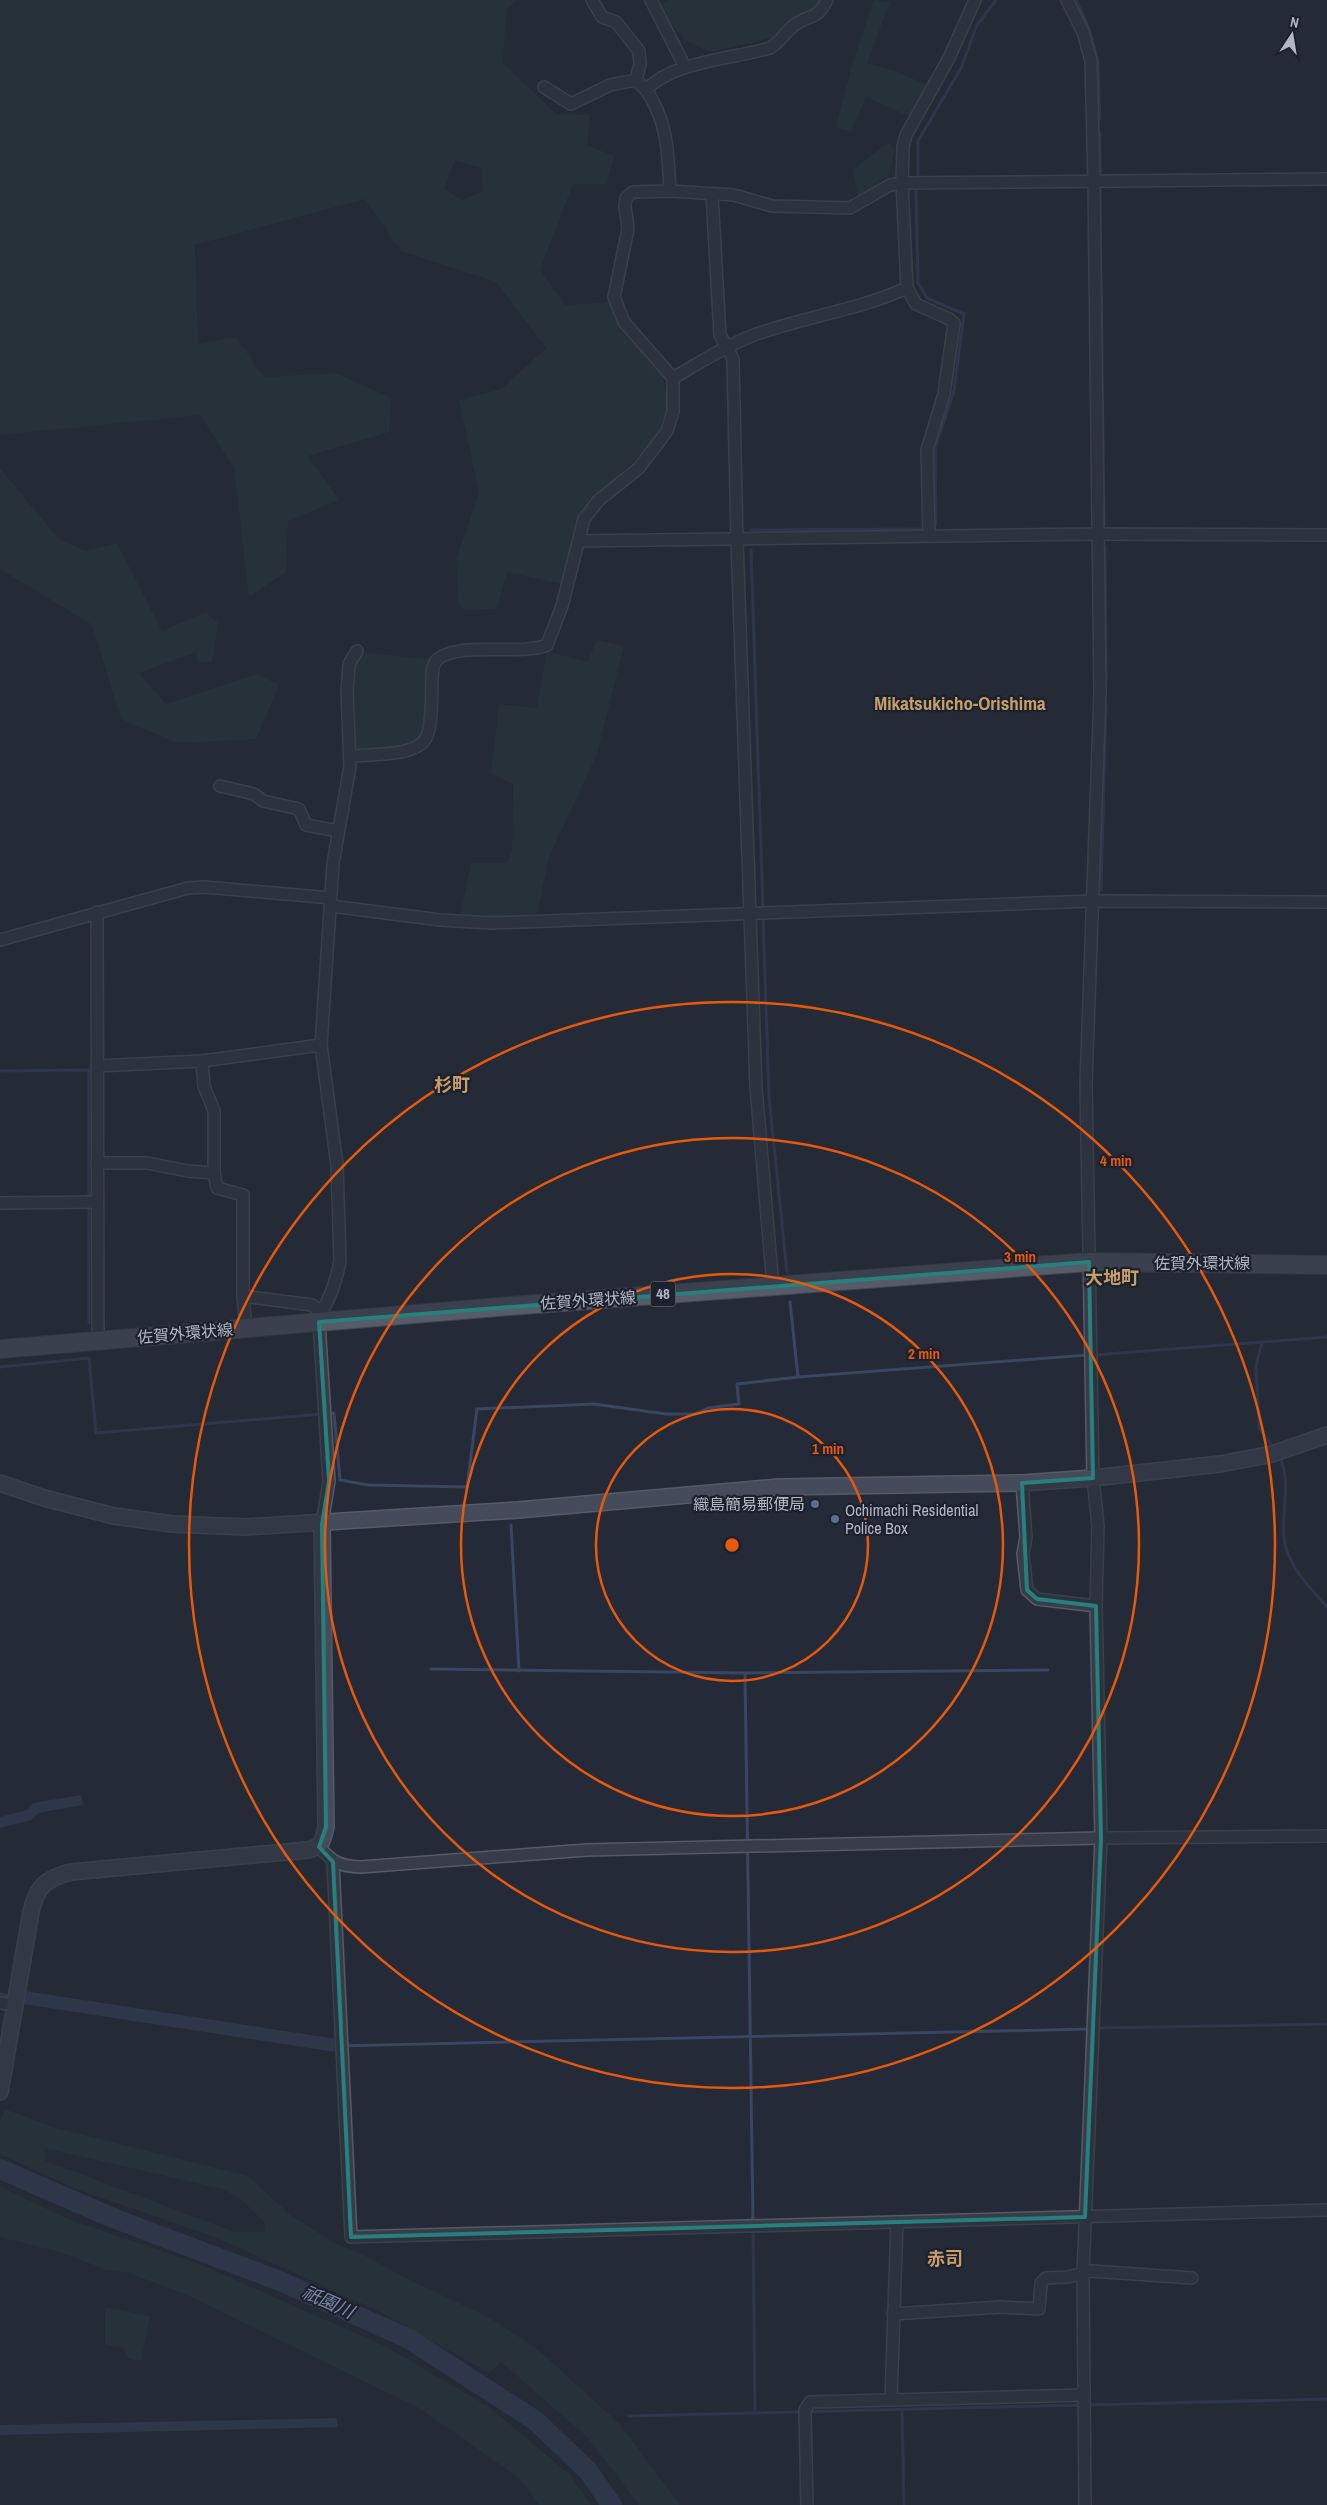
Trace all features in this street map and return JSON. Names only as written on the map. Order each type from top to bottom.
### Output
[{"type":"main road","name":"佐賀外環状線","points":[[0,1348],[246,1328],[320,1317],[1089,1262],[1327,1264]]},
{"type":"street","points":[[592,0],[602,17],[616,22],[639,51],[640,64],[636,80]]},
{"type":"street","points":[[651,0],[685,67]]},
{"type":"street","points":[[646,90],[652,84],[685,67],[770,48],[780,42],[794,26],[814,17],[821,11],[827,0]]},
{"type":"street","points":[[929,536],[927,450],[944,394],[954,324],[916,304],[907,288],[902,183],[903,147],[906,135],[949,58],[975,0]]},
{"type":"street","points":[[1068,0],[1084,32],[1091,61],[1100,692],[1086,1084],[1093,1478],[1098,1526],[1096,1606],[1101,1838],[1083,2274],[1085,2505]]},
{"type":"street","points":[[544,87],[571,104],[610,85],[636,80]]},
{"type":"street","points":[[636,80],[654,102],[664,126],[668,143],[670,191]]},
{"type":"street","points":[[351,756],[408,751],[418,747],[426,738],[429,728],[432,671],[436,660],[447,654],[500,648],[538,648],[547,645],[562,606],[584,518],[594,506],[639,468],[667,431],[674,412],[673,378],[624,322],[614,297],[628,229],[625,206],[626,198],[633,192],[670,191],[734,195],[772,206],[850,208],[890,186],[902,183],[1327,178]]},
{"type":"street","points":[[712,194],[720,335],[733,359],[737,540],[756,1087],[774,1286]]},
{"type":"street","points":[[673,378],[728,347],[753,336],[879,300],[907,288]]},
{"type":"street","points":[[579,542],[1097,534],[1327,536]]},
{"type":"street","points":[[319,1847],[326,1827],[322,1524],[330,1481],[320,1317],[338,1273],[340,1260],[337,1165],[321,1045],[338,831],[351,756],[347,691],[349,664],[357,650]]},
{"type":"street","points":[[220,786],[254,794],[263,800],[299,809],[306,825],[338,831]]},
{"type":"street","points":[[0,940],[188,888],[205,887],[331,902],[440,920],[492,923],[1092,901],[1327,902]]},
{"type":"street","points":[[97,912],[98,1340]]},
{"type":"street","points":[[97,1066],[202,1061],[321,1045]]},
{"type":"street","points":[[202,1061],[204,1086],[214,1110],[214,1173],[217,1188],[243,1195],[243,1296],[246,1328]]},
{"type":"street","points":[[97,1163],[147,1163],[214,1173]]},
{"type":"street","points":[[0,1203],[97,1202]]},
{"type":"street","points":[[243,1296],[312,1304],[320,1317]]},
{"type":"street","points":[[0,1483],[44,1498],[105,1514],[172,1524],[244,1528],[322,1524],[779,1487],[1022,1483],[1093,1478],[1211,1465],[1277,1452],[1327,1436]]},
{"type":"street","points":[[1022,1483],[1026,1537],[1023,1554],[1027,1590],[1037,1599],[1096,1606]]},
{"type":"street","points":[[319,1847],[333,1862],[346,1866],[361,1866],[588,1850],[1101,1838],[1327,1836]]},
{"type":"street","points":[[0,2092],[34,1896],[41,1886],[54,1877],[71,1872],[308,1850],[319,1847]]},
{"type":"street","points":[[333,1862],[350,2237],[1327,2210]]},
{"type":"street","points":[[0,2002],[15,2005]]},
{"type":"street","points":[[891,2400],[896,2222]]},
{"type":"street","points":[[893,2314],[1000,2307],[1039,2309],[1041,2283],[1046,2278],[1083,2274],[1092,2271],[1192,2278]]},
{"type":"street","points":[[807,2505],[805,2414],[810,2402],[891,2400],[1084,2402]]},
{"type":"highlighted area","points":[[1089,1262],[1093,1478],[1022,1483],[1027,1590],[1037,1599],[1096,1606],[1101,1838],[1085,2217],[351,2237],[333,1862],[319,1847],[326,1827],[322,1524],[329,1481],[319,1322]]},
{"type":"shaded area","points":[[0,0],[517,0],[506,10],[503,63],[556,114],[590,115],[587,145],[614,156],[607,184],[573,184],[540,270],[565,305],[610,302],[626,336],[662,372],[669,410],[654,442],[585,506],[576,527],[561,584],[507,572],[497,609],[464,610],[459,604],[456,559],[479,493],[459,400],[501,389],[546,348],[496,282],[401,251],[365,199],[195,245],[198,344],[236,337],[264,377],[336,373],[391,398],[389,432],[308,456],[339,500],[288,521],[286,572],[249,597],[234,468],[200,415],[0,435]],"holes":[[[455,160],[482,168],[483,191],[462,200],[444,189]]]},
{"type":"shaded area","points":[[668,0],[819,0],[811,13],[790,18],[771,38],[711,52],[684,40],[658,7]]},
{"type":"shaded area","points":[[874,0],[890,2],[867,63],[898,72],[927,85],[908,116],[866,97],[851,132],[836,127],[853,61]]},
{"type":"shaded area","points":[[888,142],[895,150],[889,175],[858,197],[853,170]]},
{"type":"shaded area","points":[[0,468],[58,538],[85,551],[117,543],[162,631],[206,612],[218,623],[212,662],[198,663],[196,652],[139,673],[166,704],[257,674],[279,685],[256,739],[177,743],[121,719],[92,625],[0,569]]},
{"type":"shaded area","points":[[597,640],[624,646],[597,754],[549,857],[537,914],[489,918],[460,916],[471,863],[507,863],[512,851],[513,784],[491,774],[499,704],[537,708],[547,651],[587,662]]},
{"type":"shaded area","points":[[361,652],[428,659],[424,730],[414,746],[353,751],[352,669]]},
{"type":"shaded area","points":[[5,2109],[56,2128],[248,2176],[292,2216],[338,2245],[354,2250],[406,2278],[490,2318],[536,2348],[620,2424],[680,2505],[639,2505],[588,2438],[501,2362],[489,2373],[374,2309],[217,2238],[73,2188],[0,2154],[0,2122]],"holes":[[[44,2148],[222,2189],[241,2199],[265,2223],[264,2232],[235,2232],[46,2161]]]},
{"type":"shaded area","points":[[0,2186],[68,2219],[197,2263],[385,2346],[491,2408],[571,2476],[591,2505],[539,2505],[519,2478],[419,2408],[189,2296],[129,2273],[106,2270],[63,2253],[0,2237]]},
{"type":"shaded area","points":[[105,2307],[150,2316],[141,2361],[129,2359],[123,2348],[105,2344]]},
{"type":"water","points":[[81,1795],[83,1805],[38,1813],[31,1820],[0,1828],[0,1817],[27,1810],[33,1803]]},
{"type":"water","points":[[25,1991],[337,2039],[335,2052],[23,2004]]},
{"type":"water","points":[[337,2418],[338,2427],[0,2435],[0,2425]]},
{"type":"waterway","points":[[918,176],[918,141],[961,68],[977,25],[996,0]]},
{"type":"waterway","points":[[1076,0],[1088,26],[1098,61],[1100,119]]},
{"type":"waterway","points":[[1100,133],[1100,174]]},
{"type":"waterway","points":[[1100,190],[1104,523]]},
{"type":"waterway","points":[[916,191],[918,283],[927,298],[964,314],[954,391],[935,448],[936,524]]},
{"type":"waterway","points":[[751,530],[922,529]]},
{"type":"waterway","points":[[1105,547],[1106,681]]},
{"type":"waterway","points":[[751,550],[763,910]]},
{"type":"waterway","points":[[1101,890],[1106,705]]},
{"type":"waterway","points":[[763,916],[769,1097],[787,1272]]},
{"type":"waterway","points":[[0,1071],[89,1070],[89,1197]]},
{"type":"waterway","points":[[89,1206],[89,1323]]},
{"type":"waterway","points":[[790,1302],[798,1377]]},
{"type":"waterway","points":[[1094,1355],[1327,1337]]},
{"type":"waterway","points":[[1262,1342],[1256,1366],[1259,1428],[1274,1448]]},
{"type":"waterway","points":[[0,1367],[89,1358],[96,1433],[334,1413],[340,1480],[369,1485],[467,1487],[477,1409],[594,1404],[666,1414],[695,1414],[708,1408],[739,1404],[737,1384],[798,1377],[1088,1355]]},
{"type":"waterway","points":[[1279,1456],[1285,1478],[1284,1540],[1287,1551],[1299,1574],[1327,1607]]},
{"type":"waterway","points":[[511,1525],[519,1671]]},
{"type":"waterway","points":[[431,1669],[745,1673],[1048,1670]]},
{"type":"waterway","points":[[745,1673],[753,2222]]},
{"type":"waterway","points":[[0,1994],[9,1996]]},
{"type":"waterway","points":[[1099,2028],[1327,2024]]},
{"type":"waterway","points":[[336,2046],[1088,2029]]},
{"type":"waterway","name":"祇園川","points":[[0,2169],[113,2218],[280,2281],[409,2339],[536,2421],[588,2471],[612,2505]]},
{"type":"waterway","points":[[753,2229],[755,2414]]},
{"type":"waterway","points":[[1087,2405],[1327,2399]]},
{"type":"waterway","points":[[629,2416],[1081,2405]]},
{"type":"waterway","points":[[902,2410],[904,2505]]},
{"type":"place","name":"織島簡易郵便局","points":[[815,1504]]},
{"type":"place","name":"Ochimachi Residential Police Box","points":[[835,1519]]},
{"type":"district","name":"Mikatsukicho-Orishima","points":[[960,703]]},
{"type":"district","name":"杉町","points":[[452,1085]]},
{"type":"district","name":"大地町","points":[[1112,1278]]},
{"type":"district","name":"赤司","points":[[945,2259]]}]
